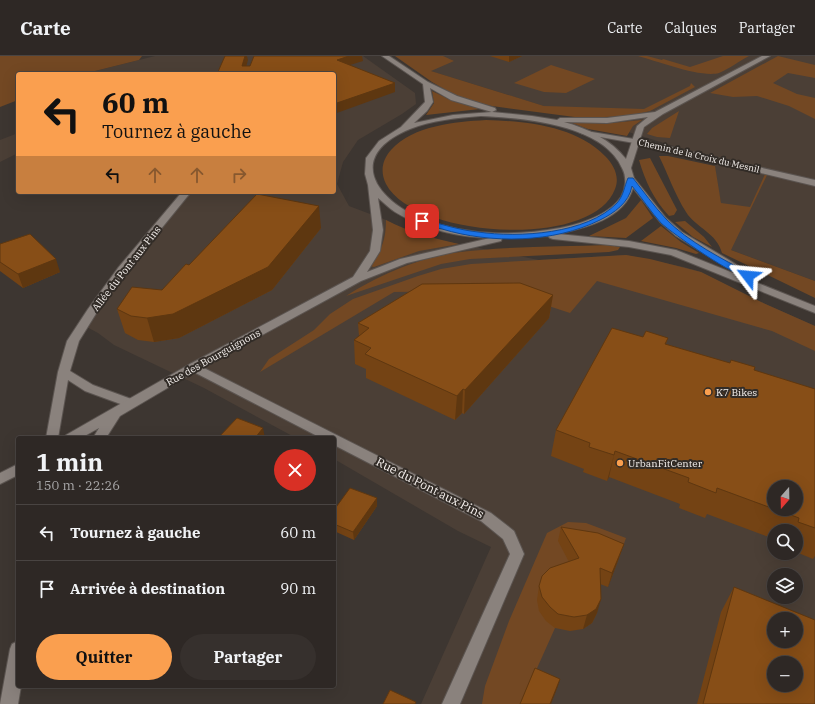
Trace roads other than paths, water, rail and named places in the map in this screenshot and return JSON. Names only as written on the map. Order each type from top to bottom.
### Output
[{"type":"street","points":[[385,56],[426,83],[454,98],[511,115]]},
{"type":"street","points":[[627,167],[641,126],[660,112],[767,56]]},
{"type":"street","points":[[403,130],[424,109],[428,102],[426,83]]},
{"type":"street","points":[[357,279],[375,251],[378,230],[372,186],[368,175],[368,164],[372,154],[384,141],[403,130],[426,121],[453,116],[481,114],[511,115],[540,119],[608,121],[637,118],[660,112]]},
{"type":"street","points":[[372,186],[383,199],[400,211],[422,221],[449,229],[479,235],[538,235],[565,231],[588,224],[607,214],[620,204],[628,192],[630,180],[627,167],[620,157],[610,148],[583,132],[540,119]]},
{"type":"street","name":"Chemin de la Croix du Mesnil","points":[[583,132],[635,141],[815,183]]},
{"type":"street","points":[[630,180],[663,220],[679,234],[721,261],[788,298]]},
{"type":"street","name":"Allée du Pont aux Pins","points":[[52,436],[64,372],[73,341],[92,311],[122,270],[185,194]]},
{"type":"street","points":[[538,235],[629,244],[673,252],[815,310]]},
{"type":"street","name":"Rue des Bourguignons","points":[[74,436],[194,367],[357,279],[404,261],[510,236]]},
{"type":"street","name":"Rue du Pont aux Pins","points":[[194,367],[329,436]]},
{"type":"street","points":[[64,372],[89,388],[130,403]]},
{"type":"street","points":[[101,436],[115,412]]},
{"type":"street","name":"Rue du Pont aux Pins","points":[[336,440],[486,517],[509,536],[516,554],[451,704]]},
{"type":"street","points":[[0,479],[16,470]]},
{"type":"street","points":[[9,704],[16,661]]},
{"type":"place","name":"K7 Bikes","points":[[708,392]]},
{"type":"place","name":"UrbanFitCenter","points":[[620,463]]}]
